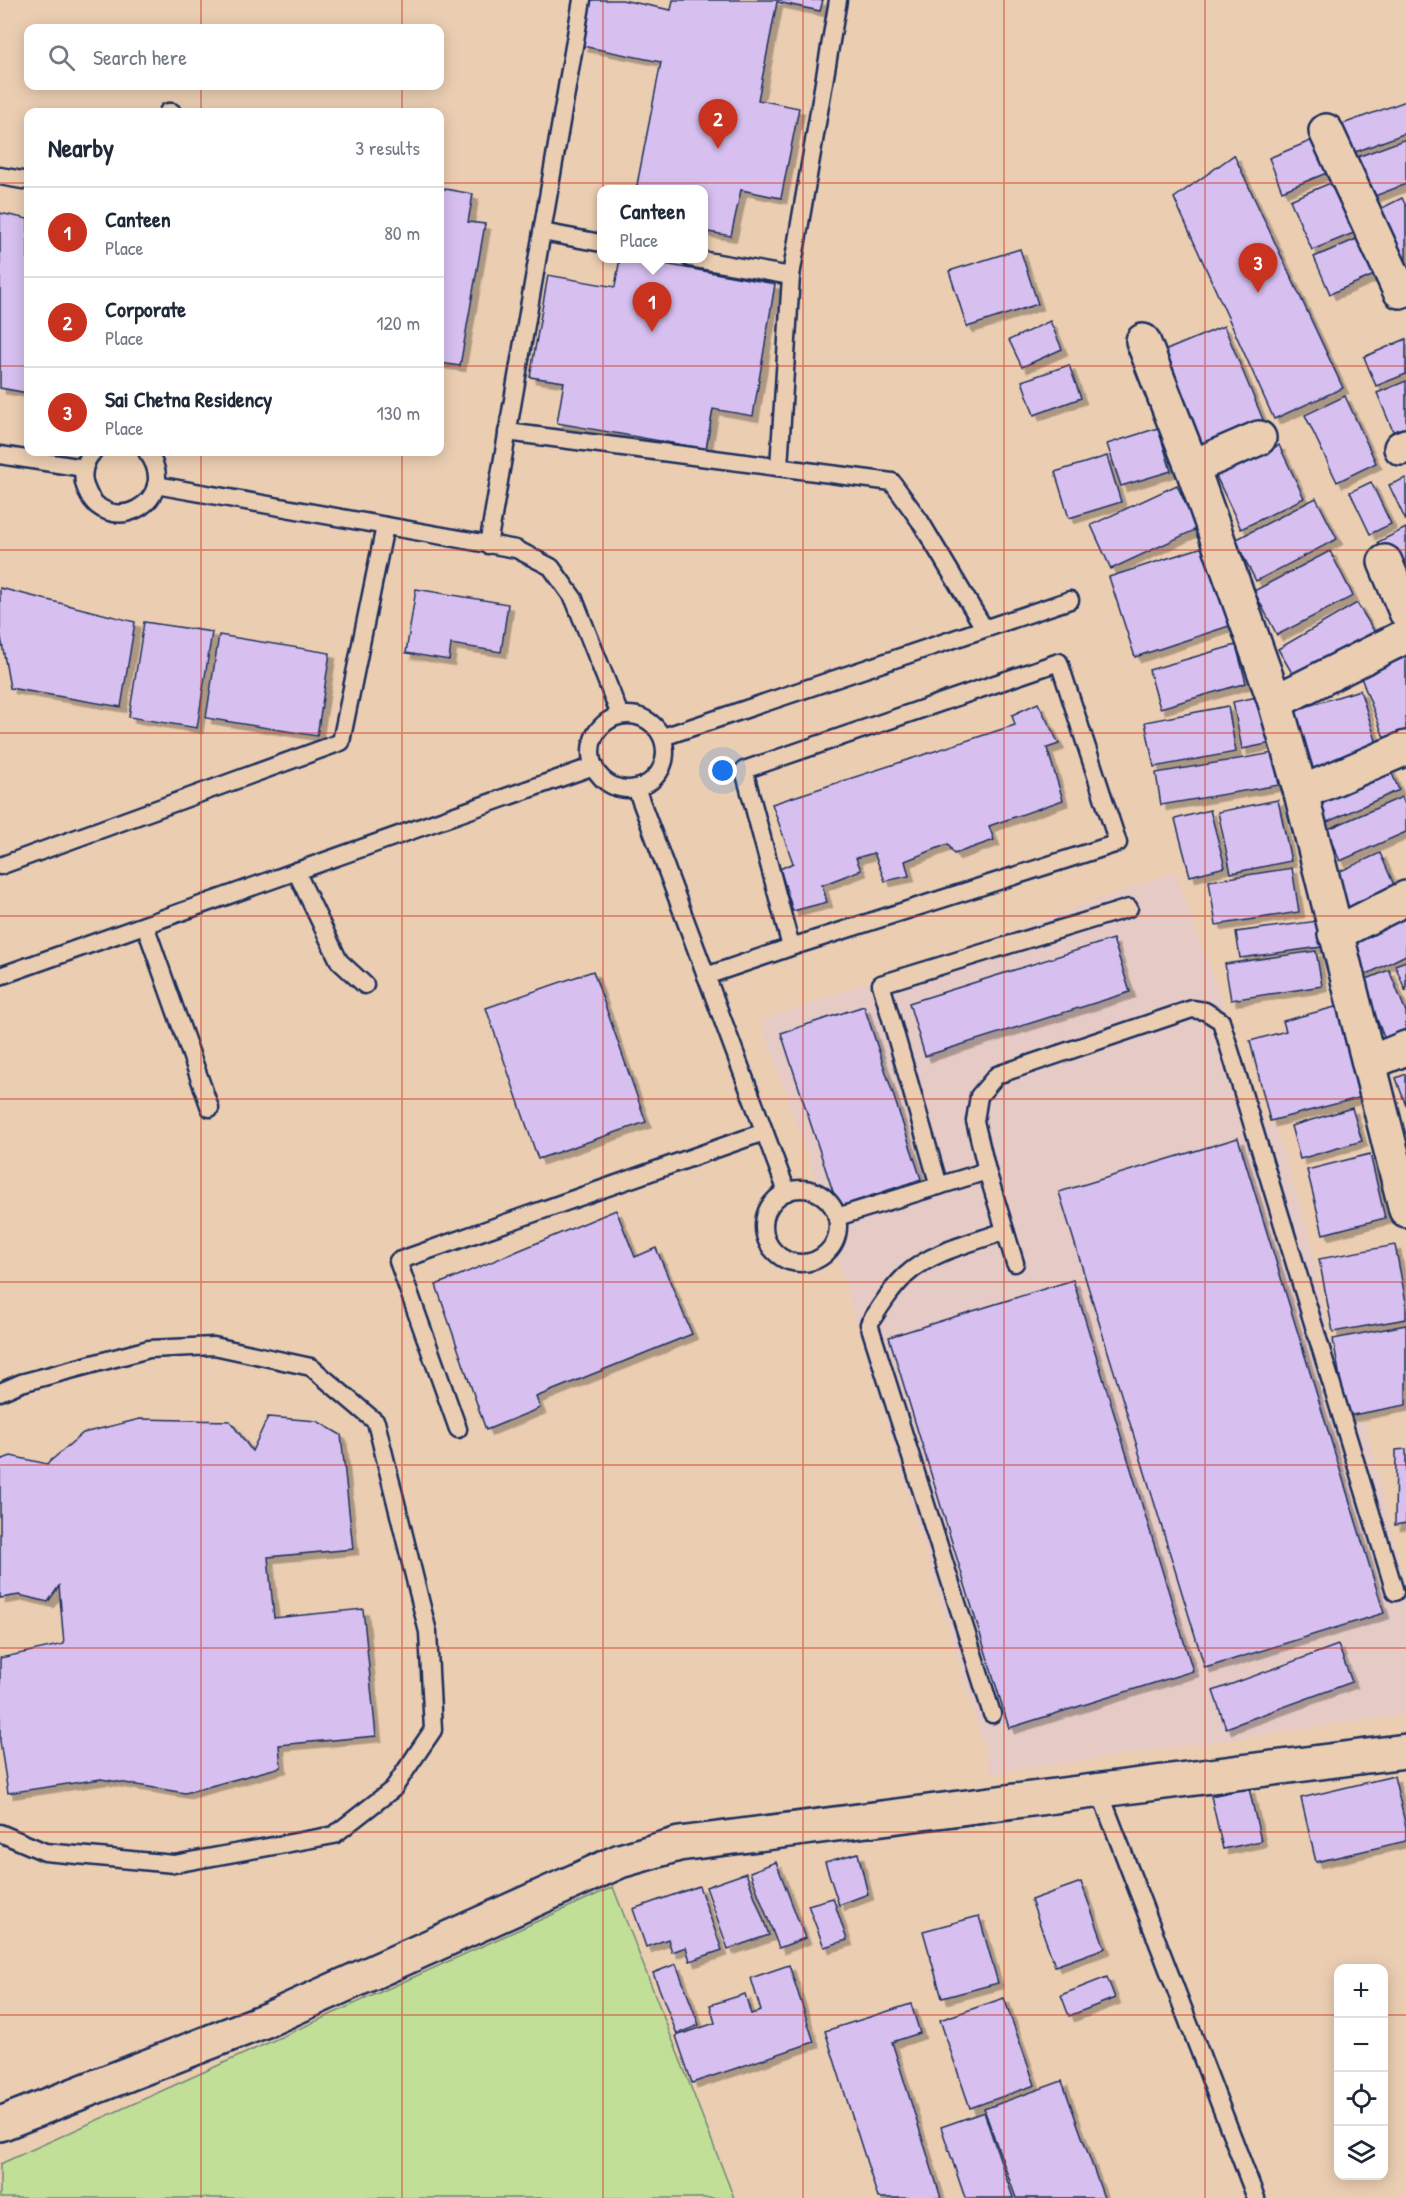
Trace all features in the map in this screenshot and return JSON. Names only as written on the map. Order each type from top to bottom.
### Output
[{"type":"street","points":[[1326,131],[1400,291],[1406,289]]},
{"type":"street","points":[[1143,341],[1192,467],[1275,702],[1301,793],[1406,1210]]},
{"type":"street","points":[[1192,467],[1259,438]]},
{"type":"street","points":[[1385,562],[1406,612]]},
{"type":"street","points":[[1275,702],[1406,636]]},
{"type":"street","points":[[1301,793],[1406,748]]},
{"type":"street","points":[[1335,934],[1406,898]]},
{"type":"street","points":[[1369,1063],[1406,1048]]},
{"type":"street","points":[[0,2124],[269,2019],[620,1861],[679,1844],[1406,1751]]},
{"type":"lane","points":[[488,545],[582,0]]},
{"type":"lane","points":[[779,467],[791,276],[838,0]]},
{"type":"lane","points":[[0,176],[24,180]]},
{"type":"lane","points":[[542,232],[597,242]]},
{"type":"lane","points":[[708,261],[791,276]]},
{"type":"lane","points":[[507,432],[892,482],[920,521],[984,628]]},
{"type":"lane","points":[[0,455],[84,468]]},
{"type":"lane","points":[[91,456],[84,468],[83,481],[87,494],[95,504],[106,511],[118,514],[143,507],[151,497],[156,485],[157,472],[150,456]]},
{"type":"lane","points":[[156,485],[516,549],[551,567],[574,598],[620,715]]},
{"type":"lane","points":[[0,866],[341,742],[385,526]]},
{"type":"lane","points":[[663,737],[1070,600]]},
{"type":"lane","points":[[706,976],[1118,843],[1059,662],[744,770],[791,947]]},
{"type":"lane","points":[[620,715],[633,715],[646,719],[663,737],[666,750],[664,763],[658,774],[649,783],[636,788],[624,789],[612,785],[594,766],[591,753],[596,735],[608,720],[620,715]]},
{"type":"lane","points":[[0,976],[594,766]]},
{"type":"lane","points":[[636,788],[787,1192]]},
{"type":"lane","points":[[296,872],[339,961],[365,985]]},
{"type":"lane","points":[[939,1186],[881,984],[1129,908]]},
{"type":"lane","points":[[145,925],[210,1108]]},
{"type":"lane","points":[[1015,1263],[987,1171],[975,1121],[979,1096],[997,1075],[1192,1009],[1205,1011],[1221,1021],[1395,1592]]},
{"type":"lane","points":[[458,1429],[398,1261],[764,1132]]},
{"type":"lane","points":[[837,1217],[987,1171]]},
{"type":"lane","points":[[799,1189],[812,1190],[832,1205],[839,1230],[835,1242],[827,1253],[816,1260],[804,1263],[791,1262],[779,1256],[765,1235],[768,1209],[776,1199],[787,1192],[799,1189]]},
{"type":"lane","points":[[992,1714],[869,1324],[886,1298],[906,1275],[931,1258],[1005,1231]]},
{"type":"lane","points":[[0,1392],[21,1383],[149,1349],[214,1346],[311,1367],[376,1422],[428,1632],[433,1730],[393,1789],[334,1835],[174,1864],[45,1852],[0,1833]]},
{"type":"lane","points":[[1099,1790],[1256,2198]]},
{"type":"shaded area","points":[[1175,872],[1267,1127],[1275,1125],[1310,1239],[1346,1420],[1365,1421],[1406,1589],[1406,1714],[992,1774],[839,1263],[819,1187],[761,1021]]},
{"type":"green space","points":[[613,1887],[734,2198],[0,2198],[0,2164]]},
{"type":"building","points":[[591,0],[622,0],[671,10],[673,0],[823,0],[820,11],[777,2],[758,100],[799,108],[781,198],[741,190],[731,236],[708,232],[708,185],[637,185],[661,62],[582,46]]},
{"type":"building","points":[[1406,101],[1406,133],[1350,154],[1340,125]]},
{"type":"building","points":[[1320,137],[1334,170],[1282,191],[1269,158]]},
{"type":"building","points":[[1406,139],[1406,184],[1367,199],[1352,159]]},
{"type":"building","points":[[1234,155],[1343,388],[1274,419],[1174,198]]},
{"type":"building","points":[[1340,179],[1361,230],[1312,250],[1290,200]]},
{"type":"building","points":[[444,189],[473,194],[468,222],[485,224],[460,366],[444,364]]},
{"type":"building","points":[[1402,198],[1406,206],[1406,272],[1372,213]]},
{"type":"building","points":[[0,213],[24,218],[24,392],[0,388]]},
{"type":"building","points":[[1373,232],[1388,269],[1330,294],[1314,257]]},
{"type":"building","points":[[1020,249],[1038,304],[967,327],[949,271]]},
{"type":"building","points":[[619,263],[659,263],[775,284],[753,416],[713,409],[706,449],[557,423],[564,382],[530,377],[548,275],[615,287]]},
{"type":"building","points":[[1050,321],[1062,349],[1022,367],[1009,340]]},
{"type":"building","points":[[1224,326],[1264,422],[1196,450],[1157,354]]},
{"type":"building","points":[[1406,339],[1406,374],[1376,386],[1364,357]]},
{"type":"building","points":[[1069,365],[1081,398],[1034,415],[1022,381]]},
{"type":"building","points":[[1406,381],[1406,439],[1398,443],[1377,393]]},
{"type":"building","points":[[1345,396],[1376,463],[1337,482],[1305,415]]},
{"type":"building","points":[[1158,428],[1171,471],[1121,486],[1107,444]]},
{"type":"building","points":[[1279,445],[1304,498],[1241,529],[1216,476]]},
{"type":"building","points":[[1107,456],[1121,502],[1069,518],[1055,472]]},
{"type":"building","points":[[1406,478],[1406,521],[1389,485]]},
{"type":"building","points":[[1371,482],[1391,524],[1370,534],[1350,492]]},
{"type":"building","points":[[1177,485],[1197,529],[1111,569],[1091,525]]},
{"type":"building","points":[[1316,498],[1337,539],[1256,581],[1235,540]]},
{"type":"building","points":[[1406,528],[1406,571],[1394,576],[1378,542]]},
{"type":"building","points":[[1206,546],[1232,625],[1135,657],[1109,577]]},
{"type":"building","points":[[1330,551],[1353,596],[1277,635],[1254,591]]},
{"type":"building","points":[[0,588],[135,622],[121,707],[10,688],[0,632]]},
{"type":"building","points":[[416,589],[508,604],[501,652],[451,644],[449,660],[406,653]]},
{"type":"building","points":[[1357,603],[1379,639],[1299,685],[1278,649]]},
{"type":"building","points":[[144,622],[212,632],[197,728],[129,717]]},
{"type":"building","points":[[219,635],[330,653],[317,736],[206,718]]},
{"type":"building","points":[[1236,645],[1246,683],[1160,708],[1149,670]]},
{"type":"building","points":[[1406,657],[1406,732],[1385,740],[1360,675]]},
{"type":"building","points":[[1360,690],[1380,753],[1315,774],[1295,710]]},
{"type":"building","points":[[1262,696],[1272,743],[1242,749],[1233,702]]},
{"type":"building","points":[[1038,703],[1059,744],[1047,748],[1063,800],[989,826],[994,840],[954,854],[948,844],[905,861],[909,876],[885,881],[874,853],[856,858],[861,870],[822,885],[827,902],[793,911],[780,869],[793,863],[772,804],[1015,725],[1012,715]]},
{"type":"building","points":[[1228,706],[1236,752],[1154,767],[1145,722]]},
{"type":"building","points":[[1273,753],[1279,785],[1161,805],[1156,773]]},
{"type":"building","points":[[1390,769],[1399,790],[1325,823],[1316,802]]},
{"type":"building","points":[[1402,797],[1406,807],[1406,832],[1340,861],[1326,830]]},
{"type":"building","points":[[1278,800],[1291,861],[1231,873],[1218,812]]},
{"type":"building","points":[[1210,810],[1225,867],[1190,876],[1175,819]]},
{"type":"building","points":[[1380,853],[1397,892],[1351,912],[1334,874]]},
{"type":"building","points":[[1292,868],[1299,912],[1216,925],[1209,881]]},
{"type":"building","points":[[1406,918],[1406,955],[1361,977],[1347,947]]},
{"type":"building","points":[[1318,921],[1321,947],[1240,958],[1236,932]]},
{"type":"building","points":[[1113,939],[1130,992],[925,1056],[909,1003]]},
{"type":"building","points":[[1316,951],[1322,986],[1231,1000],[1225,964]]},
{"type":"building","points":[[1406,961],[1406,992],[1395,965]]},
{"type":"building","points":[[1389,970],[1406,1012],[1406,1038],[1387,1045],[1362,981]]},
{"type":"building","points":[[593,971],[646,1122],[538,1159],[486,1008]]},
{"type":"building","points":[[864,1006],[921,1179],[838,1207],[781,1033]]},
{"type":"building","points":[[1339,1006],[1362,1097],[1270,1121],[1250,1041],[1286,1031],[1283,1021]]},
{"type":"building","points":[[1406,1074],[1406,1106],[1396,1078]]},
{"type":"building","points":[[1352,1108],[1362,1141],[1300,1159],[1291,1126]]},
{"type":"building","points":[[1238,1138],[1384,1613],[1205,1668],[1059,1192]]},
{"type":"building","points":[[1370,1154],[1385,1218],[1323,1234],[1307,1170]]},
{"type":"building","points":[[616,1210],[635,1257],[656,1248],[692,1334],[536,1397],[540,1408],[486,1430],[436,1285]]},
{"type":"building","points":[[1395,1245],[1406,1302],[1406,1319],[1333,1332],[1319,1259]]},
{"type":"building","points":[[1073,1280],[1193,1671],[1009,1728],[889,1337]]},
{"type":"building","points":[[1406,1325],[1406,1405],[1347,1416],[1333,1339]]},
{"type":"building","points":[[268,1417],[317,1421],[341,1435],[353,1549],[268,1557],[274,1618],[363,1609],[376,1736],[279,1745],[281,1767],[185,1793],[101,1779],[8,1793],[0,1741],[0,1658],[64,1644],[59,1586],[48,1602],[19,1595],[0,1598],[0,1460],[11,1456],[47,1464],[83,1433],[140,1419],[230,1421],[252,1451]]},
{"type":"building","points":[[1406,1449],[1406,1523],[1395,1525],[1396,1450]]},
{"type":"building","points":[[1338,1645],[1352,1682],[1226,1728],[1213,1691]]},
{"type":"building","points":[[1394,1776],[1406,1827],[1406,1841],[1316,1862],[1301,1798]]},
{"type":"building","points":[[1249,1788],[1261,1841],[1223,1849],[1211,1796]]},
{"type":"building","points":[[858,1853],[868,1894],[839,1905],[825,1862]]},
{"type":"building","points":[[776,1862],[805,1938],[779,1948],[750,1872]]},
{"type":"building","points":[[746,1873],[769,1935],[728,1949],[706,1887]]},
{"type":"building","points":[[1081,1882],[1105,1948],[1055,1966],[1031,1900]]},
{"type":"building","points":[[699,1886],[722,1950],[690,1961],[686,1947],[672,1952],[668,1939],[646,1947],[633,1909]]},
{"type":"building","points":[[833,1898],[847,1940],[824,1947],[808,1905]]},
{"type":"building","points":[[979,1916],[998,1983],[942,1998],[923,1931]]},
{"type":"building","points":[[676,1964],[699,2025],[677,2034],[653,1973]]},
{"type":"building","points":[[789,1965],[814,2042],[692,2083],[676,2036],[715,2023],[710,2005],[745,1994],[751,2014],[761,2011],[751,1978]]},
{"type":"building","points":[[1107,1977],[1115,1998],[1069,2016],[1061,1995]]},
{"type":"building","points":[[1004,1998],[1035,2085],[970,2108],[940,2020]]},
{"type":"building","points":[[911,2004],[920,2033],[892,2042],[941,2198],[878,2198],[825,2031]]},
{"type":"building","points":[[1062,2081],[1104,2198],[1016,2198],[984,2109]]},
{"type":"building","points":[[984,2112],[1013,2198],[965,2198],[941,2127]]},
{"type":"place","name":"Corporate","points":[[718,149]]},
{"type":"place","name":"Sai Chetna Residency","points":[[1258,293]]},
{"type":"place","name":"Canteen","points":[[652,332]]}]
